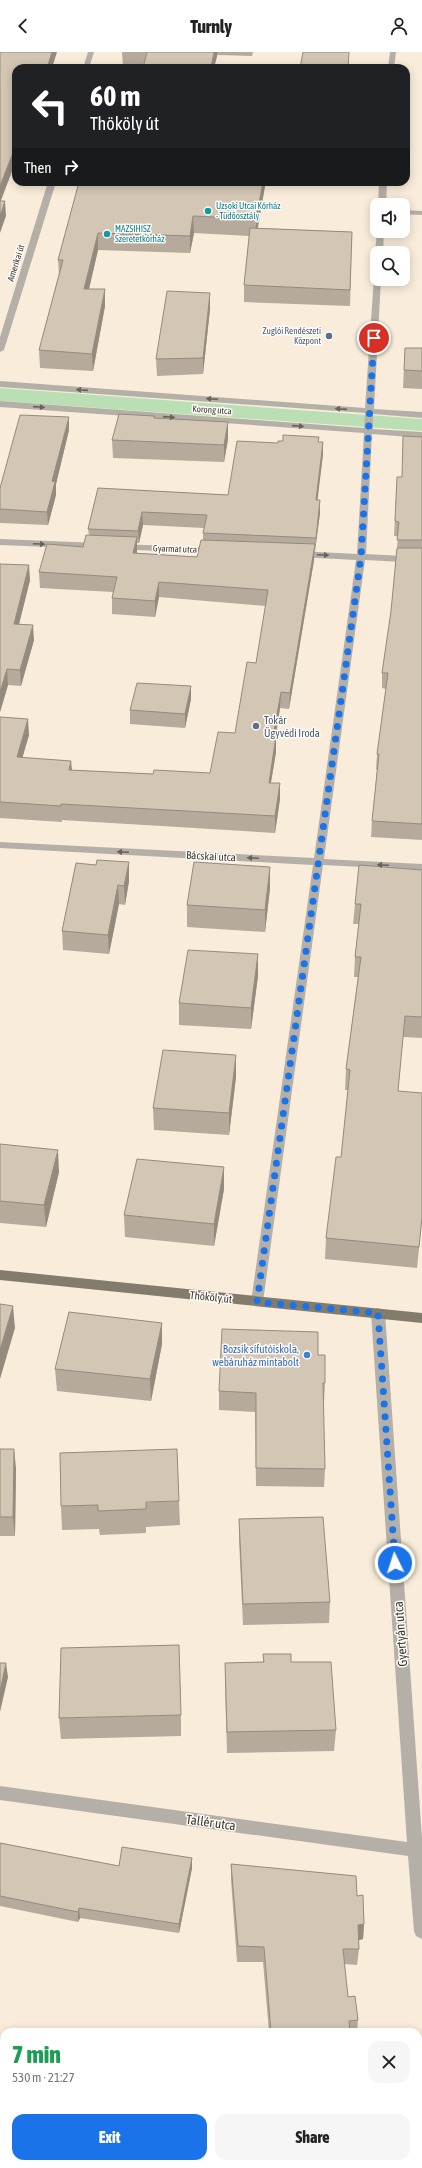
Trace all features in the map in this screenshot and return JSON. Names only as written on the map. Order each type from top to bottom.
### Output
[{"type":"main road","name":"Thököly út","points":[[0,1274],[422,1318]]},
{"type":"street","points":[[87,64],[91,52]]},
{"type":"street","points":[[392,64],[393,52]]},
{"type":"street","name":"Amerikai út","points":[[0,350],[51,186]]},
{"type":"street","points":[[382,198],[383,186]]},
{"type":"street","points":[[410,212],[422,213]]},
{"type":"street","points":[[257,1302],[361,557],[377,286]]},
{"type":"street","name":"Korong utca","points":[[0,384],[422,415]]},
{"type":"street","name":"Korong utca","points":[[0,404],[422,435]]},
{"type":"street","name":"Gyarmat utca","points":[[0,542],[228,552]]},
{"type":"street","points":[[290,554],[422,560]]},
{"type":"street","name":"Bácskai utca","points":[[0,845],[422,867]]},
{"type":"street","name":"Gyertyán utca","points":[[378,1313],[418,1850],[422,1931]]},
{"type":"street","name":"Tallér utca","points":[[0,1793],[418,1850]]},
{"type":"green space","points":[[0,388],[422,419],[422,431],[0,401]]},
{"type":"building","points":[[0,52],[52,52],[48,64],[12,64],[12,155],[0,186]]},
{"type":"building","points":[[147,52],[214,52],[212,64],[144,64]]},
{"type":"building","points":[[303,52],[349,52],[348,64],[301,64]]},
{"type":"building","points":[[78,186],[262,186],[256,219],[193,216],[190,236],[98,233],[84,289],[105,289],[92,354],[39,350],[63,260],[58,260]]},
{"type":"building","points":[[0,201],[5,201],[0,216]]},
{"type":"building","points":[[250,228],[352,232],[350,290],[244,285]]},
{"type":"building","points":[[167,291],[210,293],[203,358],[156,359]]},
{"type":"building","points":[[405,348],[422,348],[422,371],[404,370]]},
{"type":"building","points":[[119,414],[154,416],[154,418],[228,422],[224,445],[112,440]]},
{"type":"building","points":[[20,415],[69,417],[52,481],[55,482],[47,512],[0,509],[0,488]]},
{"type":"building","points":[[283,435],[319,437],[318,442],[323,442],[316,500],[320,500],[316,538],[203,533],[207,515],[142,512],[138,531],[88,529],[98,488],[228,495],[237,441],[278,443],[278,441],[283,441]]},
{"type":"building","points":[[403,436],[422,437],[422,540],[397,540],[399,522],[395,521],[397,477],[402,477]]},
{"type":"building","points":[[86,535],[137,537],[133,553],[197,557],[201,540],[315,544],[290,693],[281,692],[273,736],[276,736],[269,783],[280,783],[275,816],[0,802],[0,717],[28,719],[17,757],[71,761],[69,770],[153,774],[154,770],[210,773],[218,732],[235,733],[247,662],[256,663],[268,590],[159,582],[155,601],[112,598],[117,577],[39,572],[47,544],[83,547]]},
{"type":"building","points":[[397,548],[422,548],[422,824],[372,821],[379,754],[377,754],[388,673],[382,673],[391,611]]},
{"type":"building","points":[[0,564],[29,565],[14,624],[33,625],[20,670],[7,669],[0,692]]},
{"type":"building","points":[[137,683],[191,686],[185,714],[130,710]]},
{"type":"building","points":[[97,860],[129,862],[124,886],[118,885],[108,935],[62,931],[76,863],[96,865]]},
{"type":"building","points":[[194,862],[270,867],[265,910],[187,905]]},
{"type":"building","points":[[359,865],[422,870],[422,1017],[405,1016],[398,1091],[422,1093],[422,1217],[419,1247],[326,1238],[336,1157],[341,1157],[350,1070],[346,1069],[361,957],[355,957],[361,904],[355,904]]},
{"type":"building","points":[[188,950],[258,954],[251,1008],[179,1003]]},
{"type":"building","points":[[163,1050],[236,1055],[229,1113],[153,1108]]},
{"type":"building","points":[[0,1144],[58,1150],[44,1205],[0,1201]]},
{"type":"building","points":[[137,1159],[224,1167],[214,1224],[124,1215]]},
{"type":"building","points":[[0,1304],[13,1306],[0,1350]]},
{"type":"building","points":[[69,1312],[162,1323],[150,1379],[55,1369]]},
{"type":"building","points":[[222,1329],[318,1332],[318,1355],[325,1355],[325,1383],[323,1383],[325,1469],[256,1468],[256,1393],[219,1391]]},
{"type":"building","points":[[0,1449],[14,1449],[13,1517],[0,1517]]},
{"type":"building","points":[[177,1449],[179,1501],[146,1502],[146,1509],[98,1511],[98,1505],[61,1506],[60,1453]]},
{"type":"building","points":[[323,1517],[330,1602],[243,1604],[239,1519]]},
{"type":"building","points":[[179,1645],[181,1715],[59,1718],[61,1648]]},
{"type":"building","points":[[263,1654],[291,1654],[291,1662],[331,1662],[336,1730],[227,1732],[225,1663],[264,1662]]},
{"type":"building","points":[[0,1663],[6,1663],[0,1691]]},
{"type":"building","points":[[0,1843],[119,1866],[122,1847],[192,1858],[179,1924],[79,1908],[78,1912],[0,1896]]},
{"type":"building","points":[[231,1864],[356,1876],[357,1896],[363,1895],[364,1924],[358,1925],[359,1949],[343,1949],[348,1997],[355,1996],[358,2020],[349,2021],[350,2028],[271,2028],[264,1947],[238,1946]]},
{"type":"place","name":"Uzsoki Utcai Kórház - Tüdőosztály","points":[[208,211]]},
{"type":"place","name":"MAZSIHISZ Szeretetkórház","points":[[107,234]]},
{"type":"place","name":"Zuglói Rendészeti Központ","points":[[329,336]]},
{"type":"place","name":"Tokár Ügyvédi Iroda","points":[[256,726]]},
{"type":"place","name":"Bozsik sífutóiskola, webáruház mintabolt","points":[[307,1355]]},
{"type":"route","points":[[374,338],[361,557],[257,1302],[378,1313],[395,1563]]}]
